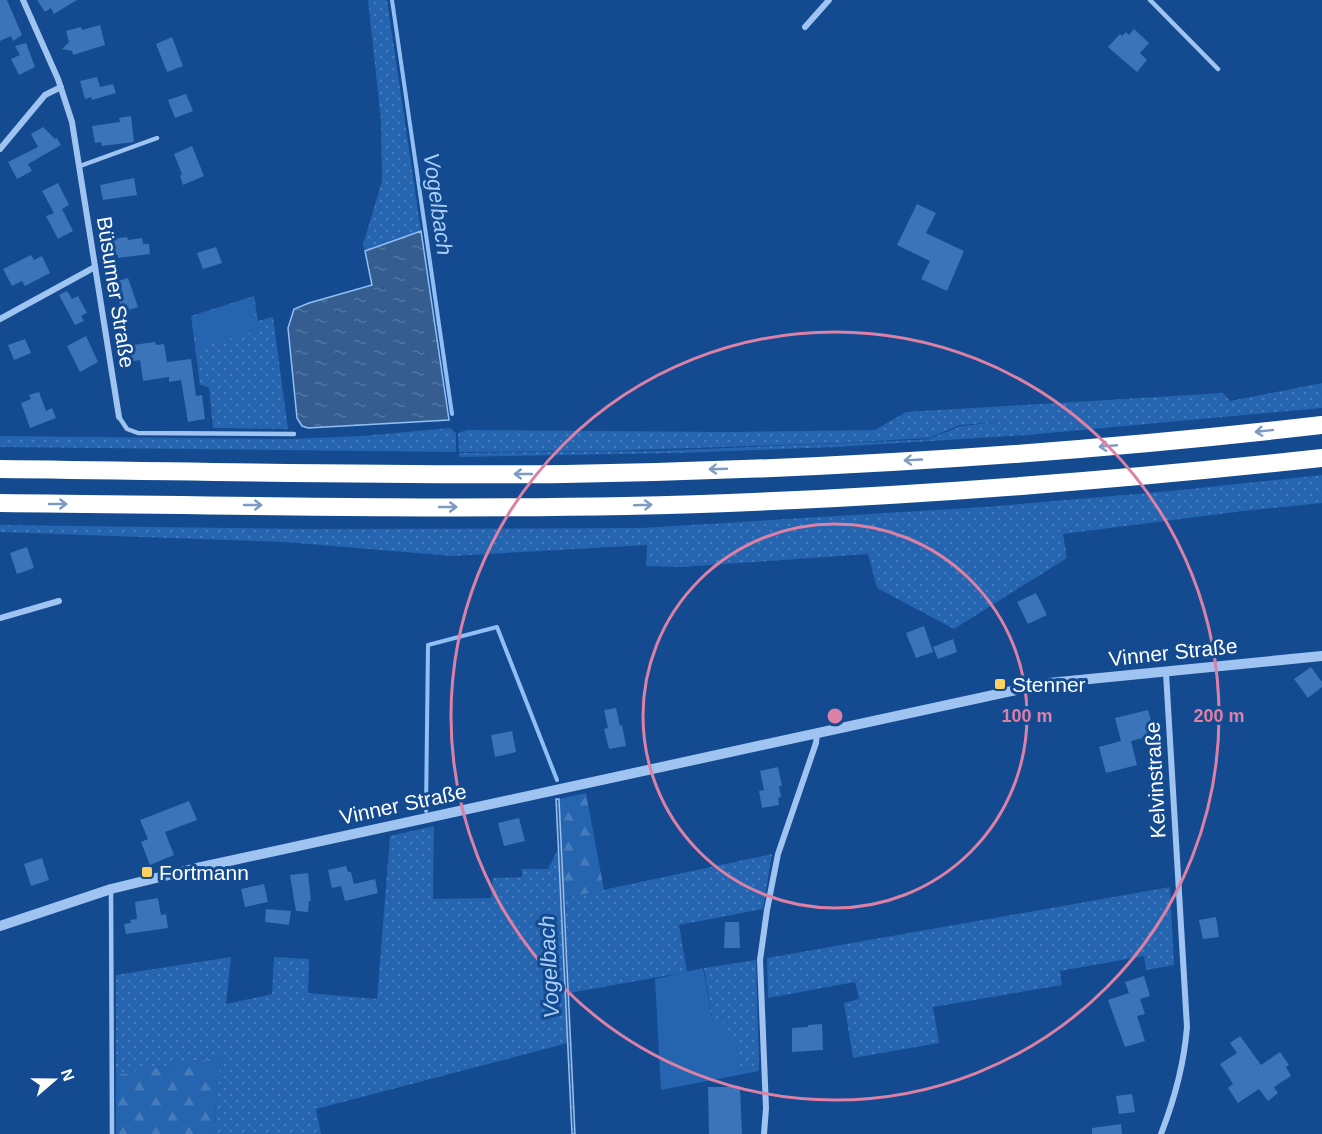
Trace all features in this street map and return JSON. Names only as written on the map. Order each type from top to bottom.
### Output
[{"type":"highway","points":[[0,469],[461,474],[666,471],[1000,455],[1322,425]]},
{"type":"highway","points":[[0,503],[477,507],[638,505],[981,489],[1322,458]]},
{"type":"street","name":"Büsumer Straße","points":[[23,0],[61,87],[72,122],[81,166],[119,417]]},
{"type":"street","points":[[805,27],[829,0]]},
{"type":"street","points":[[0,149],[45,95],[61,87]]},
{"type":"street","points":[[0,319],[95,267]]},
{"type":"street","points":[[0,618],[59,602]]},
{"type":"street","name":"Vinner Straße","points":[[0,926],[111,889],[197,868],[1049,683],[1322,656]]},
{"type":"street","name":"Kelvinstraße","points":[[1161,1134],[1178,1089],[1186,1045],[1166,672]]},
{"type":"street","points":[[764,1134],[766,1108],[760,960],[778,854],[816,743],[817,733]]},
{"type":"lane","points":[[1150,0],[1218,69]]},
{"type":"lane","points":[[81,166],[157,138]]},
{"type":"lane","name":"Büsumer Straße","points":[[119,417],[127,429],[138,433],[294,434]]},
{"type":"lane","points":[[111,889],[112,1134]]},
{"type":"green space","points":[[368,0],[387,0],[421,231],[365,251],[363,245],[382,181],[381,121]]},
{"type":"green space","points":[[254,296],[258,321],[273,317],[288,429],[213,428],[209,387],[200,385],[191,316]]},
{"type":"green space","points":[[253,299],[257,331],[197,348],[193,318]]},
{"type":"green space","points":[[1322,383],[1322,408],[1027,435],[836,447],[459,457],[459,453],[654,451],[917,440],[929,439],[961,426],[998,422],[960,425],[929,438],[608,451],[459,452],[458,433],[467,430],[729,432],[875,430],[906,412],[1223,393],[1230,401]]},
{"type":"green space","points":[[450,428],[456,433],[456,452],[0,447],[0,436],[288,439],[362,436]]},
{"type":"green space","points":[[1322,475],[1322,503],[1063,534],[1067,558],[954,629],[877,588],[868,554],[682,567],[646,566],[647,545],[452,556],[285,542],[0,532],[0,525],[307,529],[641,528],[985,507]]},
{"type":"green space","points":[[586,793],[604,890],[564,898],[559,799]]},
{"type":"green space","points":[[434,826],[433,899],[491,898],[493,878],[522,877],[522,869],[548,869],[559,847],[568,1043],[316,1109],[321,1134],[213,1134],[220,1057],[116,1075],[116,975],[231,957],[226,1004],[272,994],[274,957],[309,959],[308,993],[377,999],[390,836]]},
{"type":"green space","points":[[772,854],[763,909],[679,925],[687,972],[569,993],[565,898]]},
{"type":"green space","points":[[1170,887],[1174,965],[1146,970],[1144,956],[1060,971],[1062,985],[933,1007],[939,1043],[853,1058],[844,1003],[859,999],[855,982],[768,998],[767,958]]},
{"type":"green space","points":[[756,960],[759,1066],[740,1069],[736,1037],[725,1037],[713,1024],[704,968]]},
{"type":"green space","points":[[703,968],[713,1023],[724,1023],[725,1037],[736,1036],[740,1069],[759,1066],[759,1071],[661,1090],[655,979]]},
{"type":"green space","points":[[220,1057],[213,1134],[116,1134],[116,1075]]},
{"type":"water","points":[[421,231],[449,420],[308,428],[302,426],[297,418],[288,328],[294,309],[372,285],[365,251]]},
{"type":"water","points":[[556,799],[559,799],[575,1134],[572,1134]]},
{"type":"building","points":[[0,0],[7,0],[22,35],[13,41],[11,36],[0,41]]},
{"type":"building","points":[[37,0],[77,0],[54,14],[51,8],[45,12]]},
{"type":"building","points":[[100,25],[105,45],[73,55],[72,51],[62,49],[69,42],[66,31]]},
{"type":"building","points":[[1134,29],[1149,43],[1140,53],[1147,60],[1137,72],[1108,47],[1120,34],[1122,36],[1126,32],[1129,35]]},
{"type":"building","points":[[172,37],[183,66],[167,72],[156,44]]},
{"type":"building","points":[[26,43],[35,67],[19,75],[11,59],[20,55],[15,46]]},
{"type":"building","points":[[97,77],[100,87],[113,84],[116,93],[92,100],[91,97],[85,99],[80,81]]},
{"type":"building","points":[[186,94],[193,111],[175,118],[168,100]]},
{"type":"building","points":[[131,116],[134,142],[102,146],[101,142],[95,143],[92,126],[120,122],[119,118]]},
{"type":"building","points":[[43,127],[55,139],[57,138],[61,145],[28,164],[32,171],[17,179],[8,162],[38,147],[31,134]]},
{"type":"building","points":[[192,146],[204,176],[183,185],[180,176],[182,174],[174,154]]},
{"type":"building","points":[[134,178],[137,195],[103,200],[100,185]]},
{"type":"building","points":[[58,183],[69,205],[62,209],[73,231],[58,239],[46,216],[54,213],[42,191]]},
{"type":"building","points":[[917,204],[936,213],[926,233],[964,251],[947,291],[921,279],[930,261],[897,245]]},
{"type":"building","points":[[127,237],[128,240],[142,238],[143,244],[149,244],[150,254],[118,258],[118,255],[113,256],[110,239]]},
{"type":"building","points":[[216,247],[222,263],[203,269],[197,253]]},
{"type":"building","points":[[31,255],[34,260],[42,256],[50,273],[25,286],[22,281],[12,286],[3,269]]},
{"type":"building","points":[[128,278],[138,307],[123,312],[112,283]]},
{"type":"building","points":[[67,291],[72,299],[78,296],[87,313],[81,316],[84,321],[75,325],[59,295]]},
{"type":"building","points":[[86,336],[98,362],[80,372],[67,346]]},
{"type":"building","points":[[25,339],[31,353],[14,360],[8,345]]},
{"type":"building","points":[[155,342],[156,345],[164,344],[167,362],[191,359],[196,396],[202,395],[205,419],[188,422],[181,380],[169,382],[169,377],[143,381],[140,360],[128,362],[125,346]]},
{"type":"building","points":[[39,392],[46,411],[52,408],[56,418],[30,428],[21,403],[31,399],[29,395]]},
{"type":"building","points":[[27,547],[34,568],[17,574],[10,553]]},
{"type":"building","points":[[1036,593],[1047,615],[1028,624],[1017,602]]},
{"type":"building","points":[[924,626],[933,652],[916,658],[906,633]]},
{"type":"building","points":[[953,639],[957,652],[938,659],[933,647]]},
{"type":"building","points":[[1311,667],[1322,682],[1322,687],[1308,698],[1294,679]]},
{"type":"building","points":[[616,708],[626,746],[609,749],[604,729],[608,728],[604,710]]},
{"type":"building","points":[[1148,710],[1155,735],[1131,741],[1137,765],[1106,773],[1099,747],[1121,741],[1115,718]]},
{"type":"building","points":[[512,731],[516,752],[495,757],[491,735]]},
{"type":"building","points":[[778,767],[782,786],[779,786],[781,797],[778,798],[779,805],[762,808],[759,791],[764,790],[760,771]]},
{"type":"building","points":[[189,801],[197,820],[165,832],[174,855],[150,865],[141,842],[148,839],[140,820]]},
{"type":"building","points":[[519,818],[525,841],[504,846],[498,823]]},
{"type":"building","points":[[42,858],[49,880],[31,886],[24,864]]},
{"type":"building","points":[[346,866],[348,872],[351,872],[354,884],[375,879],[378,893],[345,901],[341,886],[332,888],[328,870]]},
{"type":"building","points":[[308,873],[311,901],[309,901],[308,912],[296,911],[290,875]]},
{"type":"building","points":[[264,884],[268,902],[245,907],[241,889]]},
{"type":"building","points":[[158,898],[161,915],[166,914],[168,928],[126,934],[124,924],[137,919],[135,902]]},
{"type":"building","points":[[266,909],[291,911],[289,925],[265,922]]},
{"type":"building","points":[[1216,917],[1219,937],[1203,939],[1199,920]]},
{"type":"building","points":[[725,922],[739,922],[740,948],[724,948]]},
{"type":"building","points":[[1144,976],[1150,996],[1140,999],[1145,1014],[1137,1016],[1145,1041],[1125,1047],[1108,1000],[1129,993],[1125,982]]},
{"type":"building","points":[[822,1024],[823,1050],[792,1052],[792,1028]]},
{"type":"building","points":[[1240,1036],[1261,1065],[1280,1052],[1289,1065],[1286,1067],[1291,1076],[1274,1087],[1278,1093],[1268,1101],[1259,1089],[1238,1103],[1228,1088],[1233,1084],[1220,1064],[1237,1053],[1230,1043]]},
{"type":"building","points":[[708,1087],[740,1087],[742,1134],[709,1134]]},
{"type":"building","points":[[1132,1094],[1135,1112],[1119,1114],[1116,1096]]},
{"type":"building","points":[[1121,1124],[1122,1134],[1092,1134],[1092,1128]]},
{"type":"waterway","name":"Vogelbach","points":[[392,0],[452,414]]},
{"type":"waterway","name":"Vogelbach","points":[[497,627],[557,780]]},
{"type":"waterway","points":[[426,811],[428,645],[497,627]]},
{"type":"place","name":"Stenner","points":[[1000,684]]},
{"type":"place","name":"Fortmann","points":[[147,872]]}]
